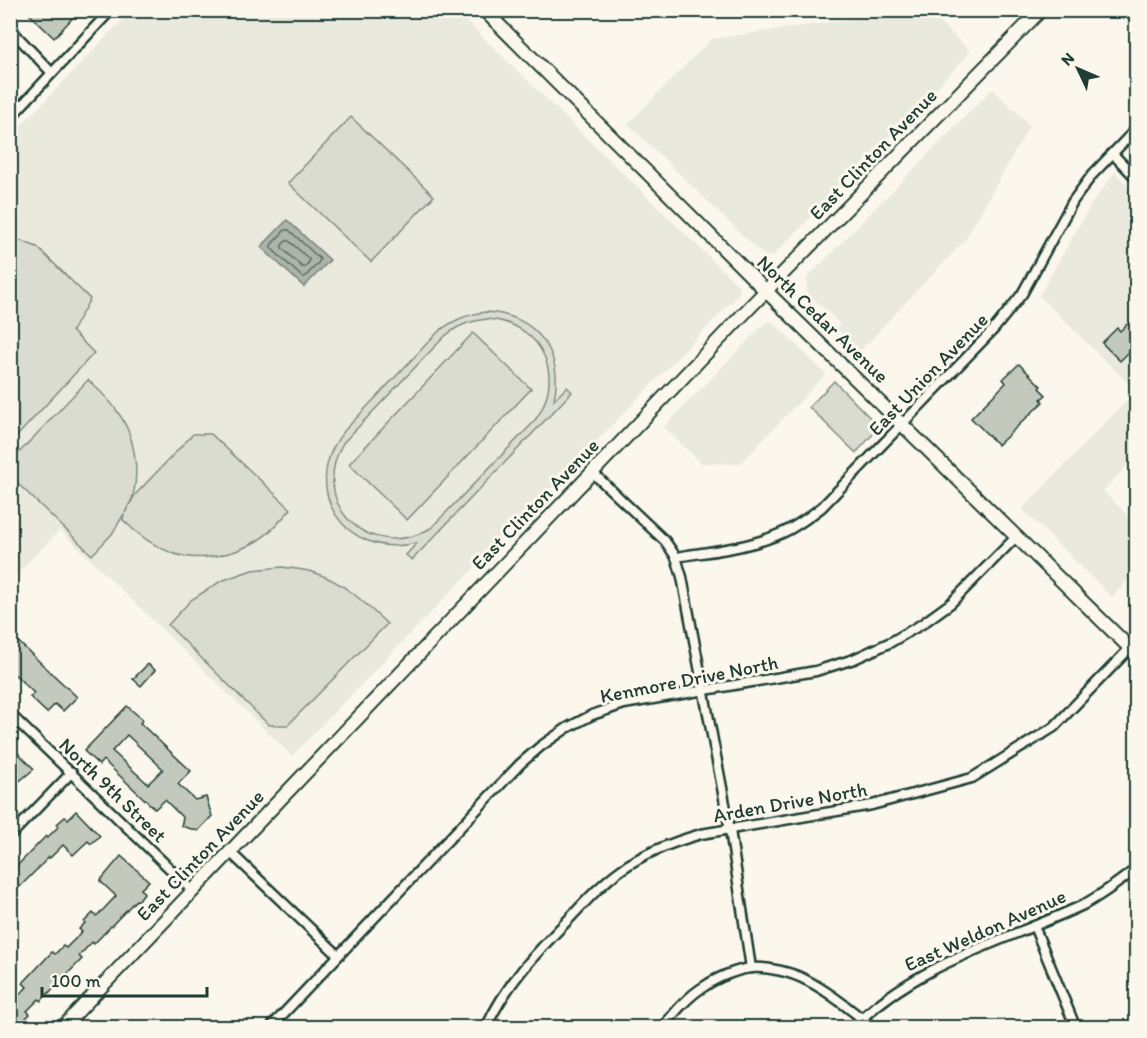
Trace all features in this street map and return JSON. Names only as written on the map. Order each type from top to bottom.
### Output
[{"type":"main road","name":"North Cedar Avenue","points":[[484,10],[1133,651]]},
{"type":"main road","name":"East Clinton Avenue","points":[[62,1028],[592,472],[1039,11]]},
{"type":"street","points":[[10,118],[111,10]]},
{"type":"street","points":[[494,20],[506,10]]},
{"type":"street","points":[[10,25],[16,35],[52,73]]},
{"type":"street","name":"East Union Avenue","points":[[676,557],[760,541],[783,533],[822,507],[1010,311],[1022,294],[1073,201],[1092,175],[1137,129]]},
{"type":"street","points":[[1112,153],[1137,178]]},
{"type":"street","points":[[592,472],[665,541],[676,557],[682,577],[730,830],[751,968]]},
{"type":"street","name":"Kenmore Drive North","points":[[270,1028],[520,764],[567,728],[592,715],[624,704],[816,671],[854,659],[891,642],[922,624],[951,603],[1017,536]]},
{"type":"street","name":"Arden Drive North","points":[[486,1028],[507,990],[528,962],[621,869],[648,853],[701,834],[872,805],[972,778],[1054,727],[1133,651]]},
{"type":"street","name":"North 9th Street","points":[[10,714],[193,891]]},
{"type":"street","points":[[10,836],[72,772]]},
{"type":"street","points":[[230,852],[338,955]]},
{"type":"street","name":"East Weldon Avenue","points":[[852,1028],[880,1002],[936,967],[1084,904],[1112,888],[1137,869]]},
{"type":"street","points":[[1034,926],[1073,1021],[1073,1028]]},
{"type":"street","points":[[662,1028],[681,1005],[705,986],[728,974],[751,968],[787,972],[805,979],[874,1028]]},
{"type":"shaded area","points":[[131,11],[456,11],[740,287],[739,294],[292,756],[60,530],[11,580],[11,136]]},
{"type":"shaded area","points":[[907,11],[928,11],[971,52],[772,257],[763,255],[628,124],[711,39]]},
{"type":"shaded area","points":[[992,89],[1030,125],[965,240],[860,351],[837,328],[840,324],[807,292],[807,278]]},
{"type":"shaded area","points":[[351,117],[434,196],[371,262],[288,183]]},
{"type":"shaded area","points":[[1115,172],[1136,194],[1136,391],[1039,296],[1092,203]]},
{"type":"shaded area","points":[[11,237],[37,247],[90,299],[72,331],[94,353],[17,436],[11,436]]},
{"type":"shaded area","points":[[479,313],[504,315],[519,320],[532,329],[542,339],[555,366],[554,400],[567,387],[572,392],[412,560],[406,555],[417,543],[391,546],[368,541],[349,530],[336,515],[327,496],[326,474],[331,452],[345,430],[437,333],[454,321]],"holes":[[[487,319],[507,323],[523,331],[536,342],[549,372],[548,390],[543,407],[532,424],[431,528],[408,537],[387,539],[367,533],[351,522],[339,507],[333,488],[334,466],[343,443],[453,330]]]},
{"type":"shaded area","points":[[769,321],[774,323],[826,374],[740,464],[701,463],[664,427]]},
{"type":"shaded area","points":[[473,333],[531,389],[407,520],[349,464]]},
{"type":"shaded area","points":[[88,380],[114,407],[123,420],[131,440],[136,474],[133,496],[125,513],[135,495],[193,434],[211,434],[291,509],[257,541],[227,554],[205,557],[182,556],[158,547],[128,525],[123,520],[124,514],[112,534],[92,555],[13,479],[12,460]]},
{"type":"shaded area","points":[[834,381],[877,425],[875,432],[856,453],[809,407]]},
{"type":"shaded area","points":[[1128,399],[1136,407],[1136,456],[1103,491],[1136,524],[1136,572],[1112,597],[1022,509]]},
{"type":"shaded area","points":[[282,567],[326,577],[354,594],[387,624],[288,725],[269,725],[168,625],[191,600],[221,581],[252,570]]},
{"type":"water","points":[[287,220],[330,260],[304,287],[261,247]]},
{"type":"building","points":[[25,10],[80,10],[54,38]]},
{"type":"building","points":[[1137,315],[1137,344],[1120,361],[1102,343],[1117,328],[1120,331]]},
{"type":"building","points":[[1019,364],[1041,386],[1039,388],[1046,395],[1041,399],[1043,402],[998,445],[971,418],[1006,383],[1003,379]]},
{"type":"building","points":[[10,634],[77,697],[63,711],[55,704],[47,713],[30,697],[34,693],[10,670]]},
{"type":"building","points":[[148,664],[155,670],[141,686],[133,679]]},
{"type":"building","points":[[127,706],[143,720],[140,723],[191,771],[178,784],[195,800],[206,797],[212,816],[198,831],[181,826],[183,818],[165,800],[155,809],[103,760],[99,765],[84,751]],"holes":[[[127,735],[163,769],[148,784],[112,751]]]},
{"type":"building","points":[[10,745],[34,769],[10,789]]},
{"type":"building","points":[[76,811],[100,836],[91,844],[88,841],[73,855],[63,845],[10,897],[10,873],[59,826],[57,824],[65,817],[68,819]]},
{"type":"building","points":[[121,856],[149,881],[141,889],[144,893],[94,944],[92,942],[79,956],[82,959],[41,1001],[39,999],[27,1011],[30,1014],[16,1028],[10,1028],[10,994],[15,999],[27,987],[23,983],[52,952],[55,954],[63,946],[66,948],[82,932],[79,929],[84,922],[93,913],[96,916],[100,913],[116,896],[100,881]]}]
